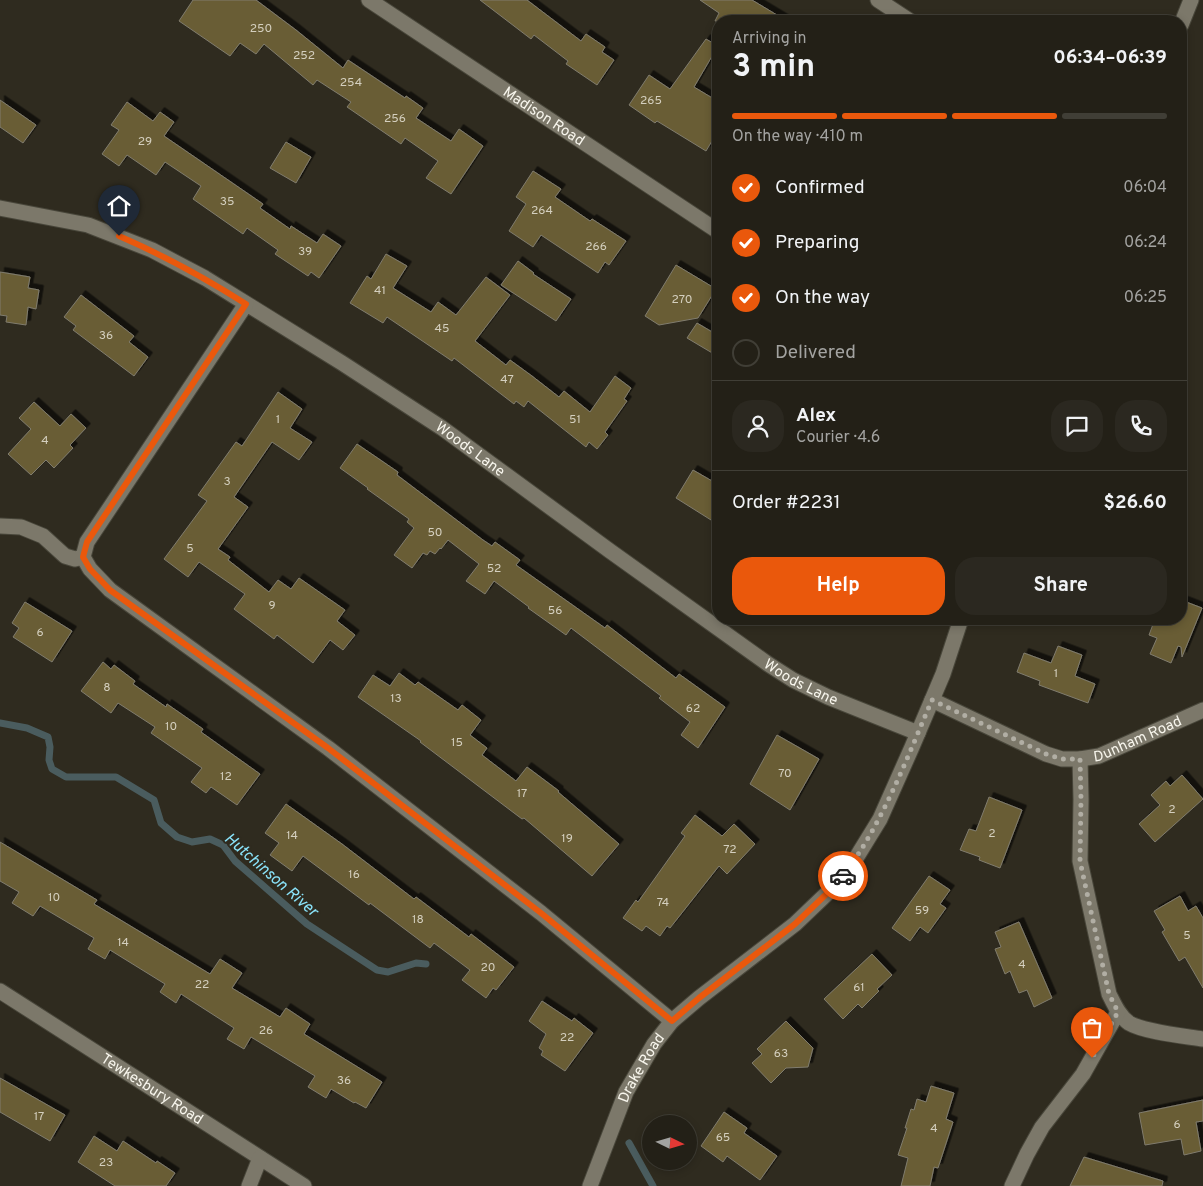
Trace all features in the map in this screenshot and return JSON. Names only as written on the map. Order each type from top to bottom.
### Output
[{"type":"street","name":"Madison Road","points":[[369,0],[712,227]]},
{"type":"street","points":[[878,0],[901,15]]},
{"type":"street","points":[[1185,15],[1192,0]]},
{"type":"street","name":"Woods Lane","points":[[0,208],[88,225],[152,250],[196,273],[342,363],[442,428],[712,624]]},
{"type":"street","points":[[246,304],[87,542],[83,557],[90,569],[110,590],[328,748],[541,913],[672,1021]]},
{"type":"street","points":[[0,526],[21,527],[43,536],[65,556],[76,559],[83,557]]},
{"type":"street","name":"Woods Lane","points":[[713,625],[793,680],[828,697],[918,733]]},
{"type":"street","name":"Drake Road","points":[[590,1186],[626,1092],[654,1044],[672,1021],[795,924],[839,882],[853,863],[880,819],[918,733],[943,674],[958,625]]},
{"type":"street","name":"Dunham Road","points":[[932,700],[1046,754],[1062,759],[1099,756],[1203,710]]},
{"type":"street","points":[[1080,759],[1080,861],[1109,994],[1118,1012],[1130,1023],[1147,1030],[1203,1039]]},
{"type":"street","name":"Tewkesbury Road","points":[[0,991],[304,1186]]},
{"type":"street","points":[[1012,1186],[1026,1154],[1042,1127],[1083,1074],[1118,1012]]},
{"type":"street","points":[[249,1186],[260,1158]]},
{"type":"building","points":[[193,0],[256,0],[343,68],[348,60],[423,108],[416,118],[451,141],[459,129],[483,146],[451,194],[426,178],[438,161],[405,138],[401,144],[347,107],[351,102],[317,80],[313,85],[264,44],[256,54],[240,43],[230,56],[179,21]]},
{"type":"building","points":[[480,0],[527,0],[581,41],[586,34],[605,47],[602,52],[614,60],[597,85],[566,64],[568,61],[534,35],[531,39]]},
{"type":"building","points":[[700,0],[752,0],[777,15],[718,15],[719,13]]},
{"type":"building","points":[[706,39],[712,42],[712,56],[694,87],[712,98],[712,141],[706,151],[657,121],[655,123],[629,105],[649,75],[670,89]]},
{"type":"building","points":[[0,100],[36,125],[23,143],[0,127]]},
{"type":"building","points":[[127,102],[153,121],[160,112],[174,122],[164,136],[263,204],[260,208],[290,229],[291,226],[317,243],[323,234],[341,246],[319,278],[311,272],[308,276],[275,254],[278,250],[247,228],[243,234],[193,199],[201,186],[165,162],[156,175],[127,155],[119,166],[102,154],[119,130],[111,125]]},
{"type":"building","points":[[286,142],[311,157],[296,183],[270,168]]},
{"type":"building","points":[[533,171],[561,189],[555,197],[590,221],[592,219],[626,241],[609,265],[605,262],[598,273],[541,235],[533,247],[509,231],[526,204],[516,197]]},
{"type":"building","points":[[386,254],[407,266],[393,288],[431,312],[438,302],[456,315],[486,277],[510,295],[475,341],[506,365],[510,360],[559,397],[564,391],[590,412],[615,376],[631,388],[624,399],[627,401],[605,432],[608,435],[597,449],[589,442],[586,447],[528,401],[524,407],[516,401],[514,404],[454,358],[452,361],[387,317],[383,323],[350,303],[367,276],[371,279]]},
{"type":"building","points":[[518,261],[533,274],[571,299],[556,321],[501,285]]},
{"type":"building","points":[[676,265],[712,287],[712,295],[698,318],[659,325],[645,316]]},
{"type":"building","points":[[0,272],[30,277],[28,288],[39,290],[36,309],[28,307],[26,325],[6,322],[7,316],[0,315]]},
{"type":"building","points":[[81,295],[134,336],[129,342],[148,357],[134,376],[73,330],[76,326],[64,317]]},
{"type":"building","points":[[697,323],[712,332],[712,353],[687,338]]},
{"type":"building","points":[[278,392],[302,409],[290,428],[312,442],[299,460],[272,442],[234,497],[248,507],[218,549],[230,557],[228,560],[269,592],[278,580],[291,589],[299,578],[345,610],[337,621],[355,635],[343,650],[330,640],[313,663],[277,635],[274,639],[234,609],[245,594],[199,562],[188,577],[164,559],[207,501],[198,495],[236,442],[242,446]]},
{"type":"building","points":[[34,402],[60,426],[71,414],[86,428],[70,445],[73,448],[54,468],[46,460],[31,475],[8,454],[31,429],[19,418]]},
{"type":"building","points":[[357,444],[398,472],[397,475],[483,540],[492,546],[495,542],[520,560],[516,565],[605,628],[607,625],[676,678],[679,674],[725,707],[698,748],[681,735],[690,722],[659,698],[661,696],[571,628],[566,635],[494,581],[485,594],[466,581],[479,564],[448,540],[435,554],[430,551],[427,555],[423,553],[412,568],[394,555],[414,528],[407,522],[409,519],[340,468]]},
{"type":"building","points":[[693,470],[712,481],[712,521],[676,498]]},
{"type":"building","points":[[25,602],[72,631],[52,662],[13,637],[19,628],[12,623]]},
{"type":"building","points":[[1187,602],[1202,608],[1182,657],[1181,647],[1178,646],[1171,663],[1150,654],[1157,638],[1149,635],[1153,625],[1187,625]]},
{"type":"building","points":[[1058,646],[1082,655],[1075,676],[1095,684],[1088,703],[1039,685],[1040,681],[1017,672],[1024,653],[1051,663]]},
{"type":"building","points":[[103,662],[111,669],[114,665],[135,681],[133,684],[166,707],[167,704],[203,729],[201,732],[260,774],[237,805],[211,787],[206,793],[191,782],[202,768],[151,733],[155,727],[118,703],[111,713],[81,691]]},
{"type":"building","points":[[399,673],[415,685],[418,682],[458,710],[462,705],[481,720],[470,735],[487,748],[482,755],[516,781],[527,767],[559,791],[619,844],[592,876],[524,818],[522,819],[421,741],[358,697],[373,675],[390,686]]},
{"type":"building","points":[[777,735],[819,759],[790,810],[750,784]]},
{"type":"building","points":[[1182,775],[1203,799],[1155,842],[1139,824],[1160,805],[1151,795],[1166,781],[1170,786]]},
{"type":"building","points":[[989,797],[1022,810],[1000,868],[979,860],[980,857],[960,850],[969,829],[976,831]]},
{"type":"building","points":[[286,804],[414,899],[416,897],[469,937],[471,934],[514,967],[496,990],[493,988],[486,998],[462,980],[470,970],[434,943],[430,948],[303,856],[292,871],[270,855],[279,843],[265,833]]},
{"type":"building","points":[[695,815],[722,836],[734,824],[755,844],[727,874],[719,866],[670,928],[667,926],[660,936],[646,926],[642,931],[623,918],[636,900],[638,902],[685,836],[681,833]]},
{"type":"building","points":[[0,842],[97,900],[94,904],[210,974],[220,959],[242,973],[232,988],[280,1017],[286,1008],[310,1024],[304,1034],[382,1082],[366,1108],[331,1089],[326,1098],[308,1087],[315,1076],[251,1037],[244,1049],[227,1039],[234,1028],[181,994],[176,1003],[160,992],[165,984],[110,950],[105,959],[88,949],[94,938],[40,906],[33,916],[12,903],[19,892],[0,881]]},
{"type":"building","points":[[929,876],[950,890],[940,904],[946,908],[928,933],[920,927],[910,941],[892,928]]},
{"type":"building","points":[[1180,896],[1188,911],[1196,906],[1203,918],[1203,988],[1185,957],[1179,961],[1162,932],[1165,930],[1154,911]]},
{"type":"building","points":[[1019,922],[1052,998],[1034,1007],[1027,990],[1019,993],[1010,971],[1005,974],[995,949],[1001,947],[995,932]]},
{"type":"building","points":[[872,954],[892,975],[877,989],[879,991],[862,1008],[858,1004],[843,1019],[824,999]]},
{"type":"building","points":[[542,1001],[572,1021],[574,1018],[593,1033],[565,1071],[541,1055],[543,1051],[539,1048],[546,1034],[529,1021]]},
{"type":"building","points":[[786,1021],[813,1048],[808,1067],[786,1068],[771,1083],[752,1063],[762,1054],[757,1049]]},
{"type":"building","points":[[0,1078],[65,1115],[50,1141],[0,1112]]},
{"type":"building","points":[[931,1086],[954,1093],[946,1119],[953,1122],[938,1168],[934,1167],[930,1186],[901,1186],[908,1158],[898,1155],[907,1128],[905,1128],[911,1109],[914,1110],[917,1099],[926,1102]]},
{"type":"building","points":[[1203,1100],[1203,1121],[1196,1122],[1201,1151],[1184,1155],[1181,1139],[1145,1145],[1139,1113]]},
{"type":"building","points":[[724,1112],[747,1128],[744,1133],[777,1156],[760,1180],[727,1156],[723,1162],[701,1146]]},
{"type":"building","points":[[94,1136],[117,1151],[123,1141],[175,1173],[166,1186],[115,1186],[78,1162]]},
{"type":"building","points":[[1084,1157],[1163,1181],[1162,1186],[1070,1186]]},
{"type":"waterway","name":"Hutchinson River","points":[[0,723],[27,728],[48,737],[50,747],[49,760],[52,769],[66,777],[116,777],[154,800],[161,823],[177,837],[192,842],[210,839],[223,845],[235,861],[307,924],[377,970],[388,972],[416,963],[426,964]]},
{"type":"waterway","name":"Hutchinson River","points":[[629,1143],[653,1186]]},
{"type":"way so far","points":[[843,876],[880,819],[932,700],[1046,754],[1062,759],[1080,759],[1080,861],[1109,994],[1118,1012],[1092,1058]]},
{"type":"route","points":[[119,236],[152,250],[205,278],[246,304],[87,542],[83,557],[90,569],[110,590],[328,748],[541,913],[672,1021],[795,924],[843,876]]}]
